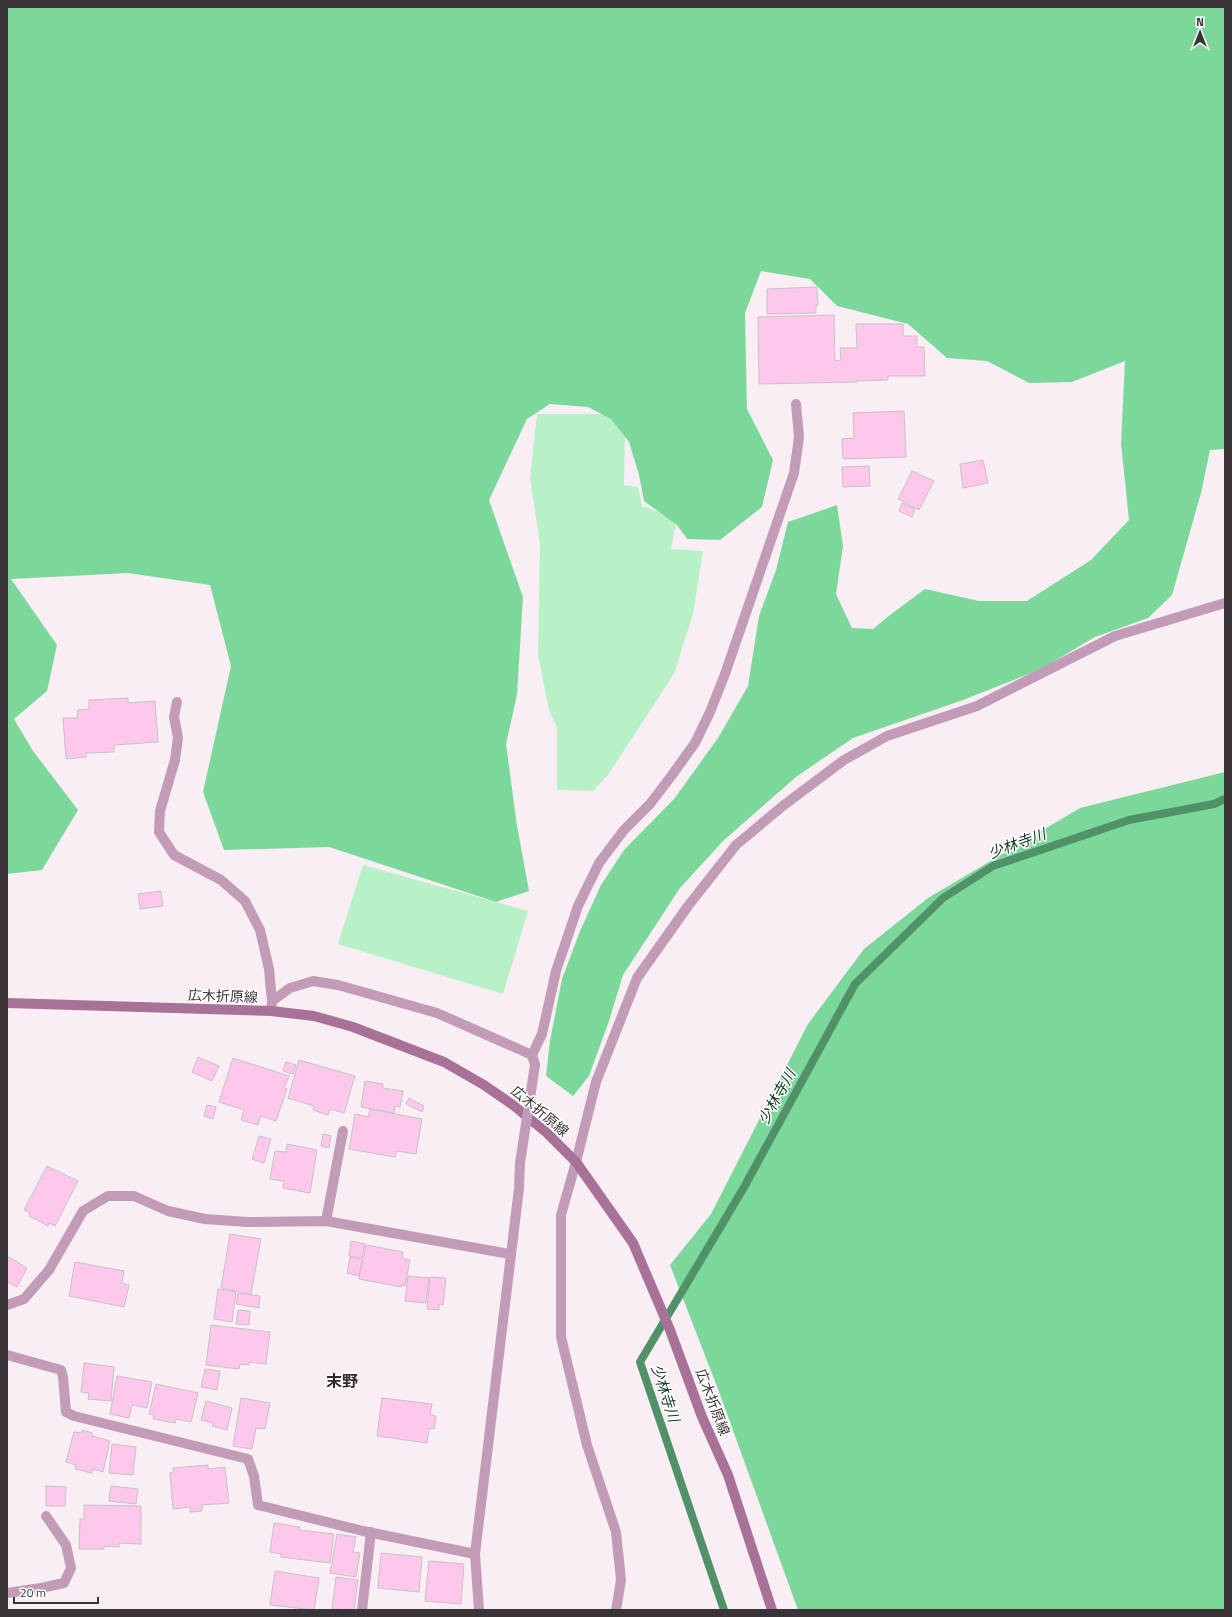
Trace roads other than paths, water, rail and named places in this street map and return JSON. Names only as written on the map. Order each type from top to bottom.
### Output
[{"type":"main road","name":"広木折原線","points":[[7,1003],[272,1006],[353,1027],[444,1062],[484,1085],[513,1105],[547,1133],[576,1162],[633,1243],[670,1330],[702,1417],[728,1475],[772,1610]]},
{"type":"street","points":[[479,1610],[475,1554],[519,1188],[520,1163],[534,1060],[542,1034],[556,970],[578,906],[599,863],[624,830],[650,804],[695,743],[713,706],[794,473],[799,436],[796,404]]},
{"type":"street","points":[[616,1610],[621,1580],[616,1532],[587,1445],[561,1337],[561,1215],[596,1082],[637,978],[688,906],[736,845],[784,804],[844,760],[887,736],[977,706],[1115,636],[1225,603]]},
{"type":"street","points":[[177,702],[174,717],[178,738],[175,760],[160,811],[159,832],[174,855],[220,880],[245,901],[260,930],[269,969],[272,1006]]},
{"type":"street","points":[[272,1006],[290,988],[313,981],[338,985],[437,1013],[534,1060]]},
{"type":"street","points":[[326,1221],[343,1131]]},
{"type":"street","points":[[7,1305],[24,1299],[49,1270],[83,1212],[108,1196],[134,1196],[168,1210],[205,1218],[248,1222],[326,1221],[510,1254]]},
{"type":"street","points":[[7,1355],[61,1370],[66,1412],[74,1416],[248,1459],[254,1476],[258,1505],[371,1532],[475,1554]]},
{"type":"street","points":[[7,1593],[64,1583],[71,1568],[66,1545],[46,1516]]},
{"type":"street","points":[[362,1610],[371,1532]]},
{"type":"waterway","name":"少林寺川","points":[[724,1610],[640,1362],[743,1189],[855,984],[943,898],[993,866],[1129,820],[1214,804],[1225,799]]},
{"type":"district","name":"末野","points":[[342,1381]]}]
